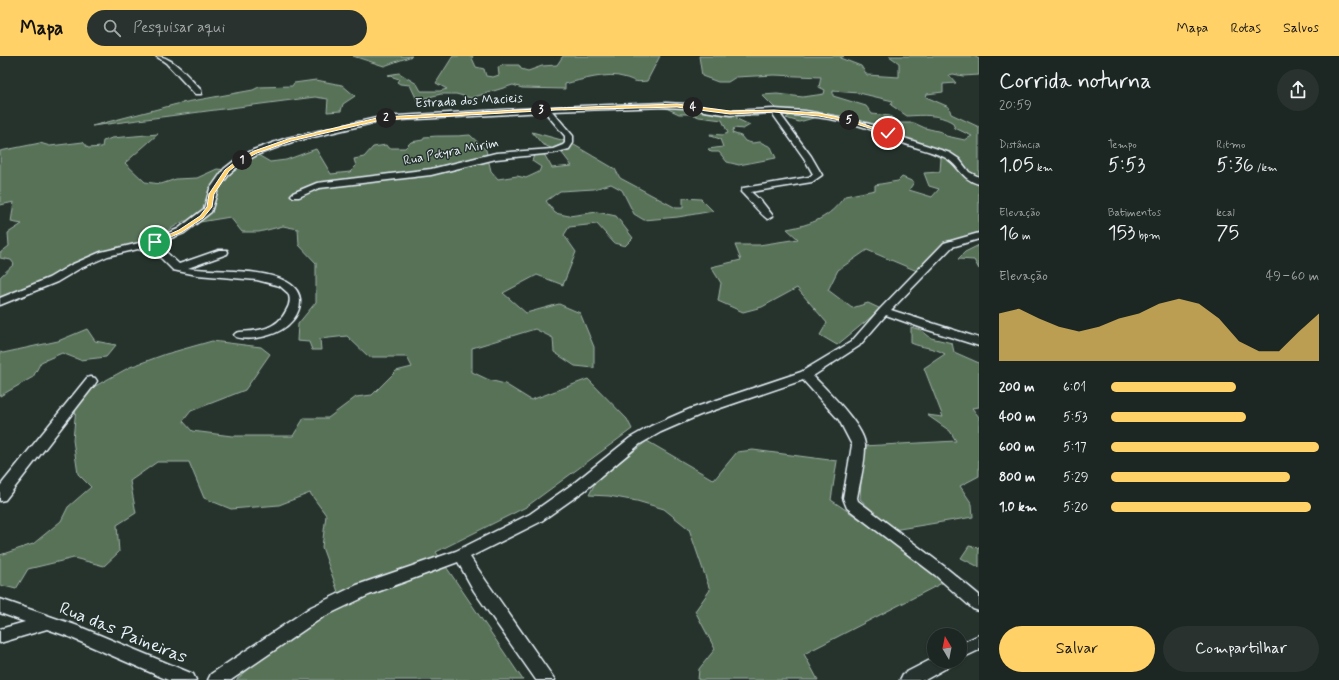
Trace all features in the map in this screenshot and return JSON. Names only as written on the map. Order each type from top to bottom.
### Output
[{"type":"street","points":[[159,56],[168,62],[198,92]]},
{"type":"street","name":"Estrada dos Macieis","points":[[0,302],[53,280],[90,260],[105,254],[139,246],[174,234],[202,217],[208,210],[214,189],[227,170],[245,158],[271,146],[330,130],[381,119],[672,105],[730,113],[774,111],[830,116],[878,129],[904,141],[950,156],[966,174],[979,181]]},
{"type":"street","name":"Rua Potyra Mirim","points":[[296,195],[317,186],[431,172],[503,154],[542,152],[563,149],[569,143],[569,136],[547,110]]},
{"type":"street","points":[[768,216],[759,204],[746,192],[746,190],[812,179],[818,175],[812,163],[774,111]]},
{"type":"street","points":[[217,680],[317,612],[364,590],[461,555],[535,518],[579,487],[635,441],[656,429],[695,412],[805,375],[855,344],[884,311],[948,245],[979,236]]},
{"type":"street","points":[[139,246],[164,255],[177,268],[196,272],[276,280],[289,286],[293,291],[295,304],[291,313],[279,328],[258,335],[240,335]]},
{"type":"street","points":[[177,268],[223,252]]},
{"type":"street","points":[[884,311],[929,327],[979,342]]},
{"type":"street","points":[[805,375],[849,426],[859,446],[850,498],[852,504],[940,570],[979,604]]},
{"type":"street","points":[[0,496],[91,381]]},
{"type":"street","points":[[461,555],[480,586],[546,680]]},
{"type":"street","name":"Rua das Paineiras","points":[[0,606],[45,623],[72,631],[187,680]]},
{"type":"street","name":"Rua das Paineiras","points":[[0,636],[45,623]]},
{"type":"street","points":[[967,648],[979,642]]},
{"type":"street","points":[[909,680],[931,668]]},
{"type":"green space","points":[[353,56],[412,56],[384,66]]},
{"type":"green space","points":[[453,56],[473,56],[472,58],[476,67],[484,69],[486,76],[493,77],[499,75],[498,67],[504,65],[519,65],[521,69],[528,71],[542,66],[557,65],[563,56],[660,56],[647,81],[642,82],[610,75],[565,84],[565,89],[522,88],[513,85],[471,98],[456,94],[441,94],[417,100],[410,85],[400,84],[397,82],[399,79],[387,75],[399,73],[417,84],[421,91],[440,91],[447,89],[436,83]]},
{"type":"green space","points":[[699,56],[844,56],[840,58],[861,66],[867,75],[899,77],[899,63],[889,56],[974,56],[979,59],[979,75],[949,75],[956,83],[943,84],[943,92],[927,94],[926,97],[949,107],[951,114],[979,127],[979,234],[951,241],[917,271],[867,250],[838,270],[828,290],[852,308],[868,303],[881,309],[837,345],[820,335],[827,323],[797,288],[762,307],[743,312],[718,301],[721,283],[711,267],[741,260],[735,245],[759,245],[798,239],[787,229],[805,225],[820,219],[833,210],[845,196],[875,190],[875,185],[898,181],[902,177],[914,182],[909,190],[932,197],[939,189],[929,186],[924,173],[940,172],[941,158],[890,131],[849,119],[815,113],[817,117],[799,122],[786,118],[792,114],[776,109],[762,95],[777,94],[803,97],[824,94],[825,90],[819,87],[821,77],[774,75],[736,77],[728,82],[718,82],[702,76]],"holes":[[[833,91],[859,93],[893,101],[891,105],[907,116],[919,115],[947,119],[952,122],[955,128],[972,136],[965,140],[946,136],[942,132],[925,128],[914,123],[899,123],[890,116],[872,114],[866,106],[833,96]]]},
{"type":"green space","points":[[316,80],[342,85],[355,96],[343,104],[341,111],[327,112],[328,99],[315,97],[92,126],[181,103],[253,90],[259,87],[292,86],[294,83]]},
{"type":"green space","points":[[652,107],[680,107],[727,115],[758,116],[737,116],[737,119],[750,125],[743,129],[734,128],[732,133],[741,136],[745,141],[752,143],[760,142],[771,147],[776,158],[739,165],[727,162],[719,152],[711,152],[708,149],[723,147],[720,139],[711,136],[710,134],[723,135],[728,133],[722,120],[699,117],[692,114],[679,114],[666,108]]},
{"type":"green space","points":[[532,132],[569,142],[615,169],[620,178],[676,208],[683,208],[683,198],[701,199],[713,211],[678,217],[644,220],[634,214],[622,190],[611,184],[594,189],[560,191],[546,201],[555,213],[569,216],[597,212],[616,216],[633,238],[625,246],[614,243],[597,224],[569,227],[564,235],[576,252],[563,285],[537,275],[503,293],[526,313],[559,304],[580,313],[594,347],[594,368],[575,366],[554,352],[553,338],[535,329],[472,348],[472,372],[489,380],[505,384],[531,400],[588,379],[627,419],[632,429],[526,507],[436,552],[523,680],[236,680],[295,629],[343,606],[322,547],[326,515],[310,493],[279,505],[231,509],[204,498],[189,462],[157,462],[130,481],[136,513],[117,525],[119,552],[104,566],[74,558],[28,569],[16,589],[0,585],[0,555],[33,544],[61,521],[68,507],[91,487],[78,474],[73,440],[77,396],[130,367],[166,354],[212,341],[261,347],[270,354],[245,390],[191,411],[183,421],[192,431],[232,436],[293,436],[304,418],[328,418],[356,397],[372,395],[396,371],[412,367],[407,357],[369,357],[347,336],[320,339],[321,350],[312,350],[309,342],[297,341],[298,324],[316,302],[316,263],[299,245],[298,229],[283,226],[259,232],[242,232],[230,217],[200,222],[184,221],[167,231],[174,235],[144,248],[108,254],[57,281],[0,298],[0,277],[14,264],[11,260],[0,258],[0,253],[9,246],[8,233],[22,224],[11,222],[14,202],[0,205],[0,151],[40,143],[50,146],[83,142],[88,148],[102,147],[103,141],[112,138],[158,134],[125,163],[145,182],[161,184],[176,179],[197,178],[217,169],[226,170],[244,159],[258,155],[270,162],[286,160],[316,149],[331,174],[350,172],[356,166],[354,159],[364,157],[373,147],[386,145],[388,148],[405,148],[411,142],[423,140],[424,137],[436,136],[470,135],[486,150],[491,171],[498,179],[517,176],[526,178],[539,172],[541,167],[532,161],[534,155],[544,154],[552,168],[572,166],[562,153],[542,144]]},
{"type":"green space","points":[[979,245],[979,269],[974,260],[958,259],[965,252]]},
{"type":"green space","points":[[911,327],[921,330],[931,338],[952,343],[954,352],[979,363],[979,407],[972,408],[979,417],[979,476],[960,486],[972,504],[973,517],[893,530],[860,499],[863,446],[956,441],[950,431],[927,415],[943,417],[924,368],[945,354],[937,350],[911,343]]},
{"type":"green space","points":[[87,329],[95,341],[116,345],[106,357],[80,360],[62,353],[41,362],[33,377],[0,396],[0,352],[3,353],[58,341]]},
{"type":"green space","points":[[647,441],[714,480],[737,452],[753,450],[837,461],[831,500],[912,554],[944,582],[804,654],[818,680],[698,680],[699,669],[715,649],[695,611],[710,590],[689,529],[664,509],[637,501],[609,496],[589,495],[596,481]]},
{"type":"green space","points":[[969,546],[979,548],[979,567],[961,558]]},
{"type":"route","points":[[155,242],[181,231],[202,217],[210,207],[212,194],[222,177],[227,170],[241,160],[256,152],[290,140],[381,119],[556,109],[677,105],[730,113],[774,111],[830,116],[888,133]]}]
